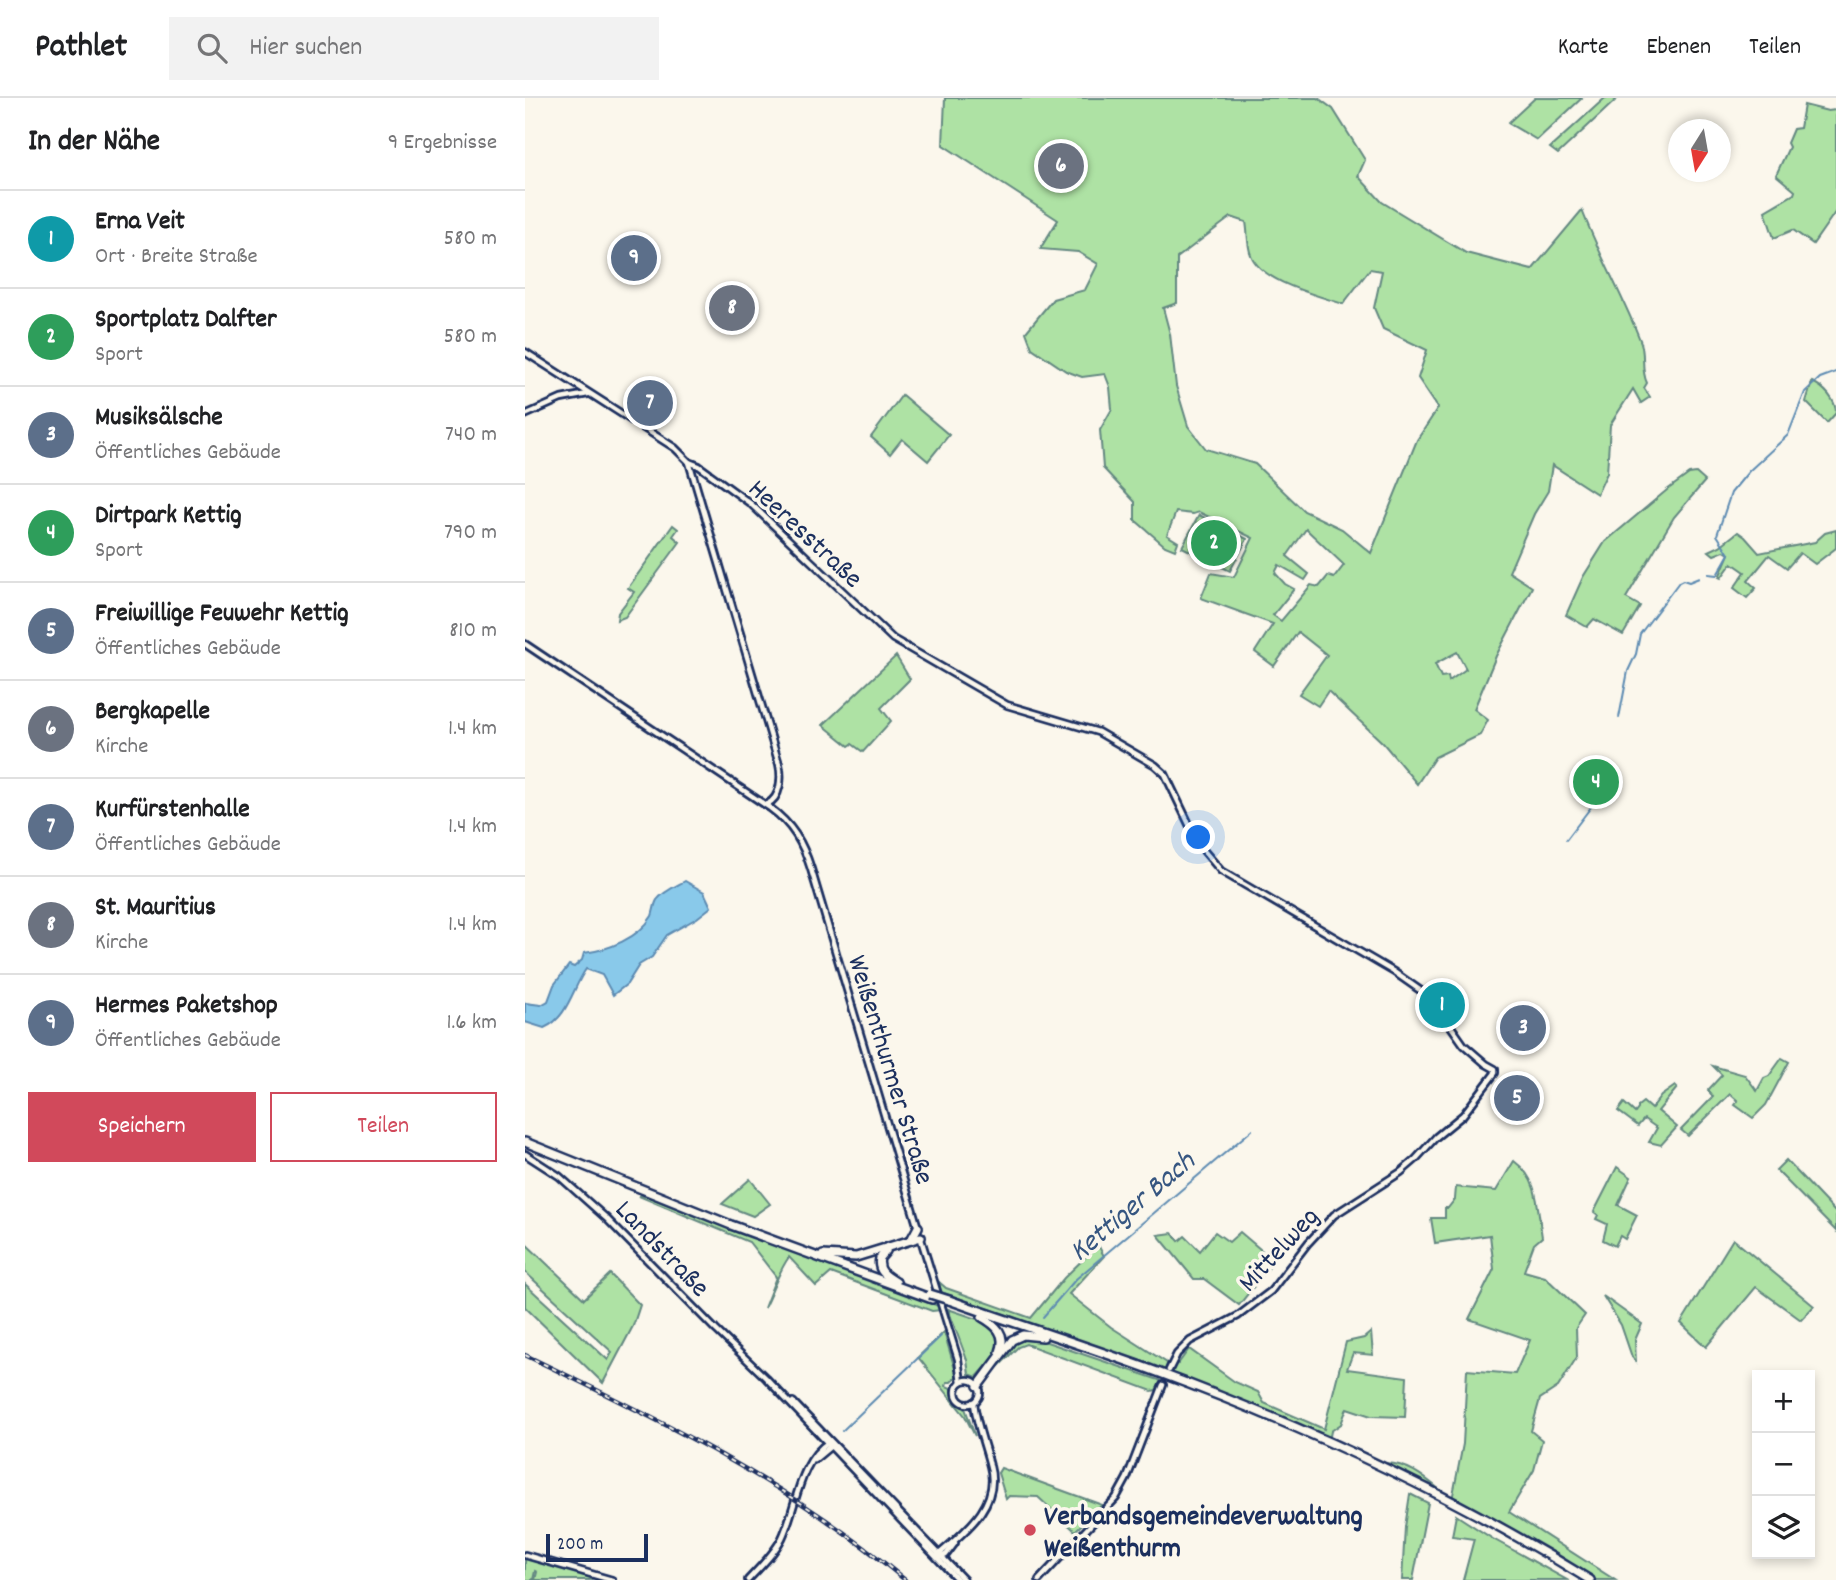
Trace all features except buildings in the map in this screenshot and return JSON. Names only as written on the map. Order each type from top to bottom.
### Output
[{"type":"highway","points":[[525,1140],[931,1297]]},
{"type":"highway","points":[[525,1140],[779,1243],[931,1297],[1114,1356],[1245,1408],[1480,1520],[1590,1580]]},
{"type":"highway","points":[[911,1240],[918,1227]]},
{"type":"highway","points":[[823,1255],[856,1257],[921,1239]]},
{"type":"highway","points":[[896,1282],[882,1272],[879,1263],[881,1255],[921,1239]]},
{"type":"highway","points":[[950,1303],[982,1317],[1245,1408]]},
{"type":"highway","points":[[973,1382],[997,1357],[1003,1343],[997,1328],[982,1317]]},
{"type":"highway","points":[[973,1382],[1012,1340],[1025,1335],[1043,1337]]},
{"type":"highway","points":[[1480,1520],[1581,1580]]},
{"type":"street","name":"Heeresstraße","points":[[525,352],[675,448],[689,462],[707,471],[751,504],[893,639],[998,700],[1019,709],[1098,732],[1155,765],[1165,774],[1193,834],[1209,858],[1233,880],[1394,972],[1434,1000],[1464,1045],[1495,1069],[1495,1073],[1463,1115],[1436,1137],[1420,1156]]},
{"type":"street","points":[[525,415],[561,400],[589,394]]},
{"type":"street","points":[[689,462],[779,764],[781,777],[778,790],[772,803],[765,804]]},
{"type":"street","name":"Weißenthurmer Straße","points":[[525,644],[765,804],[779,814],[796,834],[807,856],[958,1359],[961,1382]]},
{"type":"street","points":[[765,804],[778,790]]},
{"type":"street","points":[[775,798],[779,814]]},
{"type":"street","name":"Landstraße","points":[[525,1154],[552,1170],[587,1199],[766,1378]]},
{"type":"street","name":"Mittelweg","points":[[1169,1370],[1175,1357],[1190,1342],[1238,1316],[1271,1291],[1308,1243],[1334,1215],[1401,1172],[1420,1156]]},
{"type":"street","name":"Weißenthurmer Straße","points":[[958,1359],[973,1382]]},
{"type":"street","points":[[766,1378],[831,1443]]},
{"type":"street","points":[[766,1378],[961,1580]]},
{"type":"street","points":[[961,1382],[973,1382],[980,1394],[974,1402],[961,1401],[957,1388],[961,1382]]},
{"type":"street","points":[[1039,1580],[1116,1499],[1127,1478],[1163,1385]]},
{"type":"street","points":[[939,1556],[949,1551],[986,1506],[992,1490],[992,1473],[974,1402]]},
{"type":"street","points":[[967,1403],[978,1422]]},
{"type":"street","points":[[817,1430],[821,1448]]},
{"type":"street","points":[[748,1580],[781,1541],[802,1479],[821,1448],[831,1443]]},
{"type":"street","points":[[811,1463],[831,1443]]},
{"type":"street","points":[[939,1556],[960,1536]]},
{"type":"street","points":[[949,1551],[953,1569]]},
{"type":"street","points":[[525,1555],[613,1580]]},
{"type":"street","points":[[939,1556],[961,1580]]},
{"type":"green space","points":[[945,98],[1318,98],[1333,109],[1365,160],[1358,176],[1382,202],[1466,253],[1532,270],[1582,210],[1640,340],[1647,383],[1644,388],[1650,397],[1641,403],[1633,389],[1610,425],[1607,473],[1597,494],[1552,465],[1548,491],[1534,514],[1509,572],[1532,587],[1496,656],[1474,709],[1488,720],[1480,735],[1435,757],[1417,784],[1383,743],[1328,691],[1318,706],[1299,694],[1327,655],[1298,632],[1274,666],[1255,652],[1273,624],[1201,598],[1211,573],[1234,577],[1253,538],[1199,512],[1176,512],[1167,535],[1178,542],[1175,550],[1165,546],[1135,520],[1135,502],[1103,468],[1100,430],[1112,409],[1110,387],[1105,374],[1082,377],[1066,371],[1032,348],[1026,332],[1053,299],[1085,290],[1098,264],[1078,252],[1040,249],[1058,220],[943,145]],"holes":[[[1231,217],[1246,222],[1251,255],[1257,264],[1266,273],[1305,292],[1343,304],[1370,269],[1382,271],[1374,308],[1383,329],[1427,350],[1418,378],[1438,408],[1417,440],[1371,553],[1342,529],[1304,511],[1255,464],[1206,449],[1188,426],[1176,386],[1170,334],[1163,308],[1177,303],[1177,258]],[[1306,529],[1344,565],[1334,578],[1328,576],[1319,587],[1311,585],[1281,621],[1273,615],[1294,589],[1275,573],[1279,565],[1305,580],[1309,574],[1287,556]],[[1457,652],[1466,669],[1449,681],[1448,676],[1441,677],[1435,664]]]},
{"type":"green space","points":[[1535,98],[1582,98],[1537,140],[1508,123]]},
{"type":"green space","points":[[1605,98],[1618,98],[1558,154],[1550,148]]},
{"type":"green space","points":[[1804,105],[1828,111],[1836,110],[1836,211],[1813,244],[1793,230],[1774,238],[1765,211],[1794,194],[1795,191],[1776,175],[1789,147],[1787,143],[1793,129],[1800,128]]},
{"type":"green space","points":[[1812,382],[1825,391],[1834,403],[1836,413],[1827,423],[1806,402]]},
{"type":"green space","points":[[902,395],[949,435],[928,461],[902,439],[890,454],[871,437]]},
{"type":"green space","points":[[1696,473],[1705,481],[1674,517],[1626,598],[1640,606],[1623,635],[1594,619],[1587,627],[1566,615],[1583,577],[1605,542],[1667,490],[1689,474]]},
{"type":"green space","points":[[1199,515],[1247,539],[1230,571],[1182,547]]},
{"type":"green space","points":[[673,525],[678,529],[673,536],[680,542],[625,617],[617,620],[618,613],[634,592],[628,588]]},
{"type":"green space","points":[[1836,530],[1836,548],[1815,564],[1800,553],[1787,568],[1769,555],[1748,581],[1756,588],[1747,598],[1734,588],[1745,572],[1732,563],[1721,578],[1719,577],[1729,554],[1724,551],[1714,555],[1709,551],[1738,532],[1759,553],[1815,542],[1825,533]]},
{"type":"green space","points":[[896,656],[910,679],[881,708],[891,721],[863,752],[852,744],[849,746],[823,725]]},
{"type":"green space","points":[[1594,764],[1617,773],[1597,796],[1580,787]]},
{"type":"green space","points":[[1782,1058],[1789,1062],[1766,1105],[1753,1118],[1735,1105],[1738,1101],[1730,1094],[1688,1136],[1681,1130],[1713,1097],[1708,1090],[1722,1075],[1713,1066],[1745,1075],[1757,1091],[1764,1078],[1769,1076]]},
{"type":"green space","points":[[1675,1086],[1677,1088],[1658,1111],[1677,1127],[1661,1145],[1649,1142],[1657,1128],[1644,1119],[1638,1126],[1618,1111],[1624,1103],[1635,1113],[1643,1102],[1651,1109],[1661,1096]]},
{"type":"green space","points":[[1786,1160],[1836,1213],[1836,1231],[1776,1170]]},
{"type":"green space","points":[[1514,1161],[1529,1177],[1533,1186],[1542,1237],[1534,1244],[1524,1271],[1545,1277],[1585,1315],[1576,1328],[1577,1357],[1558,1387],[1540,1399],[1531,1431],[1542,1440],[1534,1470],[1509,1512],[1615,1580],[1594,1580],[1510,1531],[1380,1464],[1390,1463],[1410,1469],[1452,1500],[1463,1444],[1467,1370],[1515,1374],[1530,1340],[1469,1319],[1494,1269],[1490,1235],[1435,1243],[1431,1218],[1445,1218],[1445,1208],[1455,1199],[1456,1187],[1496,1191]]},
{"type":"green space","points":[[1617,1167],[1631,1177],[1618,1205],[1637,1215],[1625,1239],[1620,1236],[1615,1246],[1603,1240],[1607,1224],[1596,1219],[1598,1215],[1594,1212]]},
{"type":"green space","points":[[750,1179],[770,1204],[753,1216],[722,1204]]},
{"type":"green space","points":[[639,1196],[647,1196],[918,1298],[941,1307],[942,1310],[932,1311],[831,1273],[816,1286],[789,1257],[764,1308],[776,1277],[749,1242]]},
{"type":"green space","points":[[1215,1232],[1229,1242],[1240,1232],[1274,1261],[1239,1305],[1204,1279],[1194,1279],[1158,1235],[1172,1233],[1179,1241],[1185,1236],[1200,1251]]},
{"type":"green space","points":[[1733,1239],[1814,1306],[1801,1320],[1756,1287],[1706,1347],[1681,1323]]},
{"type":"green space","points":[[525,1243],[584,1299],[610,1274],[640,1305],[633,1326],[603,1383],[525,1307],[525,1284],[608,1360],[612,1352],[525,1272]]},
{"type":"green space","points":[[1098,1245],[1104,1256],[1069,1294],[1111,1327],[1167,1363],[1166,1371],[941,1292],[939,1282],[946,1288],[1031,1318],[1064,1278]]},
{"type":"green space","points":[[1603,1296],[1642,1324],[1635,1340],[1636,1362],[1621,1325]]},
{"type":"green space","points":[[948,1309],[986,1322],[1000,1335],[997,1354],[977,1377],[969,1374],[967,1360]]},
{"type":"green space","points":[[944,1332],[957,1376],[947,1382],[946,1386],[951,1388],[957,1402],[965,1408],[975,1436],[965,1416],[918,1357]]},
{"type":"green space","points":[[1371,1332],[1373,1355],[1353,1353],[1347,1369],[1407,1377],[1405,1417],[1371,1416],[1347,1408],[1341,1424],[1331,1431],[1329,1441],[1169,1373],[1174,1362],[1178,1364],[1189,1349],[1235,1382],[1258,1392],[1264,1403],[1324,1429],[1346,1342],[1364,1338]]},
{"type":"green space","points":[[1022,1338],[1035,1338],[1162,1381],[1156,1390],[1152,1391],[1026,1344],[1018,1347],[983,1382],[1011,1344]]},
{"type":"green space","points":[[1001,1468],[1102,1505],[1075,1531],[1038,1497],[1009,1496],[1006,1499],[998,1473]]},
{"type":"green space","points":[[1410,1494],[1428,1503],[1413,1580],[1402,1580],[1405,1527]]},
{"type":"green space","points":[[1456,1515],[1567,1580],[1463,1580],[1474,1539],[1452,1536]]},
{"type":"green space","points":[[525,1558],[602,1580],[535,1580],[535,1571],[533,1580],[525,1580]]},
{"type":"water","points":[[685,881],[704,892],[711,907],[667,935],[652,957],[639,965],[627,984],[613,995],[602,975],[586,969],[559,1017],[544,1028],[525,1022],[525,1003],[541,1005],[548,1001],[554,985],[569,965],[574,967],[582,960],[584,953],[613,946],[631,937],[652,916],[660,897]]},
{"type":"waterway","name":"Kettiger Bach","points":[[1708,574],[1717,575],[1729,554],[1717,535],[1731,493],[1749,471],[1788,435],[1805,392],[1820,378],[1836,372]]},
{"type":"waterway","name":"Kettiger Bach","points":[[1619,718],[1628,671],[1636,654],[1640,634],[1679,582],[1699,578]]},
{"type":"waterway","name":"Kettiger Bach","points":[[1566,840],[1613,778],[1615,767]]},
{"type":"waterway","name":"Kettiger Bach","points":[[1043,1317],[1076,1279],[1252,1130]]},
{"type":"waterway","name":"Kettiger Bach","points":[[842,1431],[941,1336]]},
{"type":"railway","points":[[525,1355],[624,1403],[770,1484],[817,1514],[905,1580]]},
{"type":"place","name":"Bergkapelle","points":[[1061,166]]},
{"type":"place","name":"Hermes Paketshop","points":[[634,258]]},
{"type":"place","name":"St. Mauritius","points":[[732,308]]},
{"type":"place","name":"Kurfürstenhalle","points":[[650,403]]},
{"type":"place","name":"Sportplatz Dalfter","points":[[1214,543]]},
{"type":"place","name":"Dirtpark Kettig","points":[[1596,782]]},
{"type":"place","name":"Erna Veit","points":[[1442,1005]]},
{"type":"place","name":"Musiksälsche","points":[[1523,1028]]},
{"type":"place","name":"Freiwillige Feuwehr Kettig","points":[[1517,1098]]},
{"type":"place","name":"Verbandsgemeindeverwaltung Weißenthurm","points":[[1030,1530]]}]
